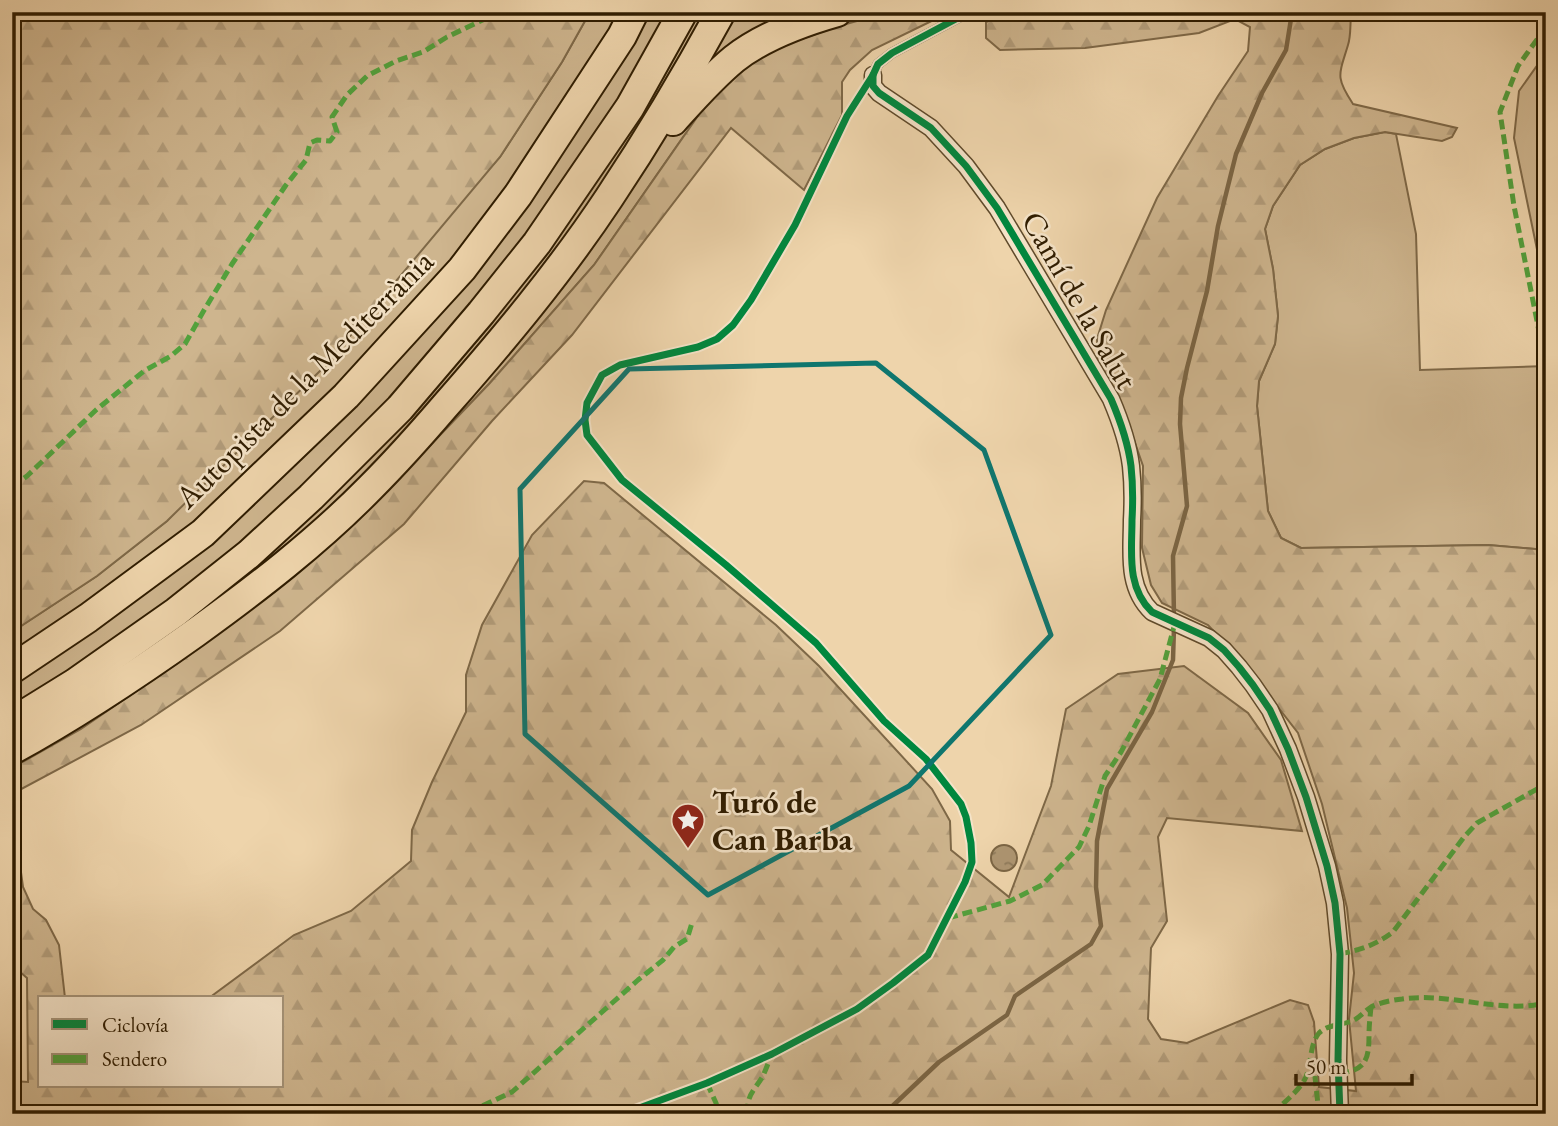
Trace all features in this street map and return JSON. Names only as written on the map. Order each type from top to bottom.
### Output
[{"type":"highway","name":"Autopista de la Mediterrània","points":[[12,669],[99,610],[203,533],[346,396],[462,269],[518,195],[622,36],[634,12]]},
{"type":"highway","points":[[12,722],[75,683],[176,612],[249,554],[311,497],[400,408],[537,243],[630,107],[684,12]]},
{"type":"highway","points":[[12,750],[57,726],[111,691],[235,605],[279,570],[369,489],[486,359],[578,242],[671,100],[720,12]]},
{"type":"highway","points":[[631,163],[660,136],[705,85],[735,58],[808,20],[837,12]]},
{"type":"street","name":"Camí de la Salut","points":[[873,75],[873,86],[879,93],[931,128],[997,208],[1111,399],[1125,433],[1131,464],[1132,573],[1141,598],[1152,612],[1209,638],[1224,650],[1270,710],[1288,749],[1317,829],[1335,903],[1340,954],[1340,1114]]},
{"type":"lane","points":[[873,75],[878,64],[892,53],[969,12]]},
{"type":"highlighted area","points":[[876,363],[984,450],[1051,635],[909,786],[708,895],[525,734],[520,489],[629,369]]},
{"type":"green space","points":[[12,12],[590,12],[562,62],[500,157],[324,367],[167,521],[97,576],[12,632]]},
{"type":"green space","points":[[590,12],[889,12],[787,44],[723,87],[683,137],[594,265],[489,384],[397,480],[294,575],[189,655],[81,729],[12,768],[12,632],[97,576],[167,521],[500,157],[562,62]]},
{"type":"green space","points":[[889,12],[950,12],[872,50],[850,70],[842,82],[842,115],[804,190],[731,128],[572,335],[492,421],[404,524],[280,631],[141,725],[12,794],[12,768],[81,729],[189,655],[294,575],[397,480],[489,384],[594,265],[700,113],[742,70],[787,44]]},
{"type":"green space","points":[[1008,12],[1346,12],[1351,16],[1350,34],[1340,76],[1343,88],[1353,104],[1457,128],[1452,137],[1442,141],[1385,132],[1354,138],[1325,149],[1300,165],[1273,206],[1265,229],[1278,316],[1275,344],[1259,381],[1257,406],[1268,511],[1281,538],[1301,548],[1488,545],[1546,550],[1546,1114],[12,1114],[12,1081],[28,1082],[27,978],[12,965],[12,848],[20,865],[23,887],[33,909],[46,920],[59,945],[65,996],[38,996],[38,1088],[284,1088],[284,996],[212,996],[294,935],[351,911],[411,861],[412,830],[466,712],[466,675],[482,625],[532,535],[584,481],[604,483],[776,625],[819,666],[932,789],[950,821],[951,850],[1009,897],[1051,786],[1066,709],[1118,674],[1184,666],[1248,713],[1281,760],[1302,831],[1167,818],[1158,837],[1167,921],[1151,948],[1148,1019],[1161,1039],[1187,1043],[1290,1000],[1308,1005],[1314,1022],[1319,1087],[1356,1091],[1349,1019],[1354,973],[1347,908],[1322,804],[1298,733],[1243,662],[1208,625],[1162,603],[1151,585],[1142,548],[1143,466],[1121,403],[1098,364],[1097,339],[1106,310],[1157,198],[1248,51],[1250,27],[1235,19],[1199,33],[1085,48],[1000,50],[986,38],[986,22]]},
{"type":"green space","points":[[1546,53],[1546,293],[1514,138],[1519,91]]},
{"type":"green space","points":[[1385,132],[1396,134],[1416,234],[1420,370],[1546,366],[1546,550],[1488,545],[1301,548],[1281,538],[1268,511],[1257,406],[1259,381],[1275,344],[1278,316],[1265,229],[1273,206],[1300,165],[1325,149],[1354,138]]},
{"type":"water","points":[[1004,845],[1013,849],[1017,858],[1013,867],[1004,871],[995,867],[991,858],[995,849]]},
{"type":"waterway","points":[[1174,618],[1173,556],[1187,506],[1180,424],[1181,398],[1236,154],[1262,93],[1286,50],[1291,12]]},
{"type":"waterway","points":[[884,1114],[939,1062],[1007,1015],[1015,996],[1091,944],[1101,926],[1096,887],[1097,841],[1107,789],[1152,712],[1173,660],[1174,627]]},
{"type":"marked path","points":[[12,487],[96,410],[144,371],[171,356],[185,344],[232,264],[306,160],[310,143],[317,140],[330,141],[337,132],[332,117],[347,95],[367,76],[396,61],[423,52],[499,12]]},
{"type":"marked path","points":[[1546,27],[1518,66],[1500,112],[1514,206],[1546,366]]},
{"type":"marked path","points":[[948,918],[1010,901],[1042,885],[1079,847],[1089,826],[1105,776],[1160,679],[1175,623]]},
{"type":"marked path","points":[[1340,954],[1368,946],[1393,932],[1477,823],[1546,784]]},
{"type":"marked path","points":[[470,1114],[512,1092],[663,960],[674,947],[687,939],[692,923]]},
{"type":"marked path","points":[[1272,1114],[1305,1079],[1319,1033],[1352,1021],[1374,1006],[1394,1000],[1420,998],[1510,1006],[1546,1003]]},
{"type":"marked path","points":[[1339,1073],[1355,1070],[1364,1063],[1369,1044],[1371,1007]]},
{"type":"marked path","points":[[748,1114],[749,1098],[763,1076],[772,1054]]},
{"type":"marked path","points":[[1316,1061],[1319,1114]]},
{"type":"marked path","points":[[707,1083],[719,1114]]},
{"type":"cycle path","points":[[623,1114],[707,1083],[772,1054],[857,1009],[928,955],[965,882],[972,862],[971,843],[961,804],[926,759],[884,721],[816,643],[622,480],[587,435],[585,420],[587,403],[602,375],[620,365],[698,347],[717,339],[733,325],[751,300],[795,225],[847,116],[878,64],[892,53],[969,12]]},
{"type":"cycle path","points":[[873,75],[873,86],[879,93],[931,128],[966,166],[997,208],[1111,399],[1130,457],[1133,493],[1132,569],[1138,592],[1144,602],[1152,612],[1209,638],[1224,650],[1270,710],[1288,749],[1306,797],[1335,903],[1340,954],[1340,1114]]},
{"type":"place","name":"Turó de Can Barba","points":[[688,850]]}]
